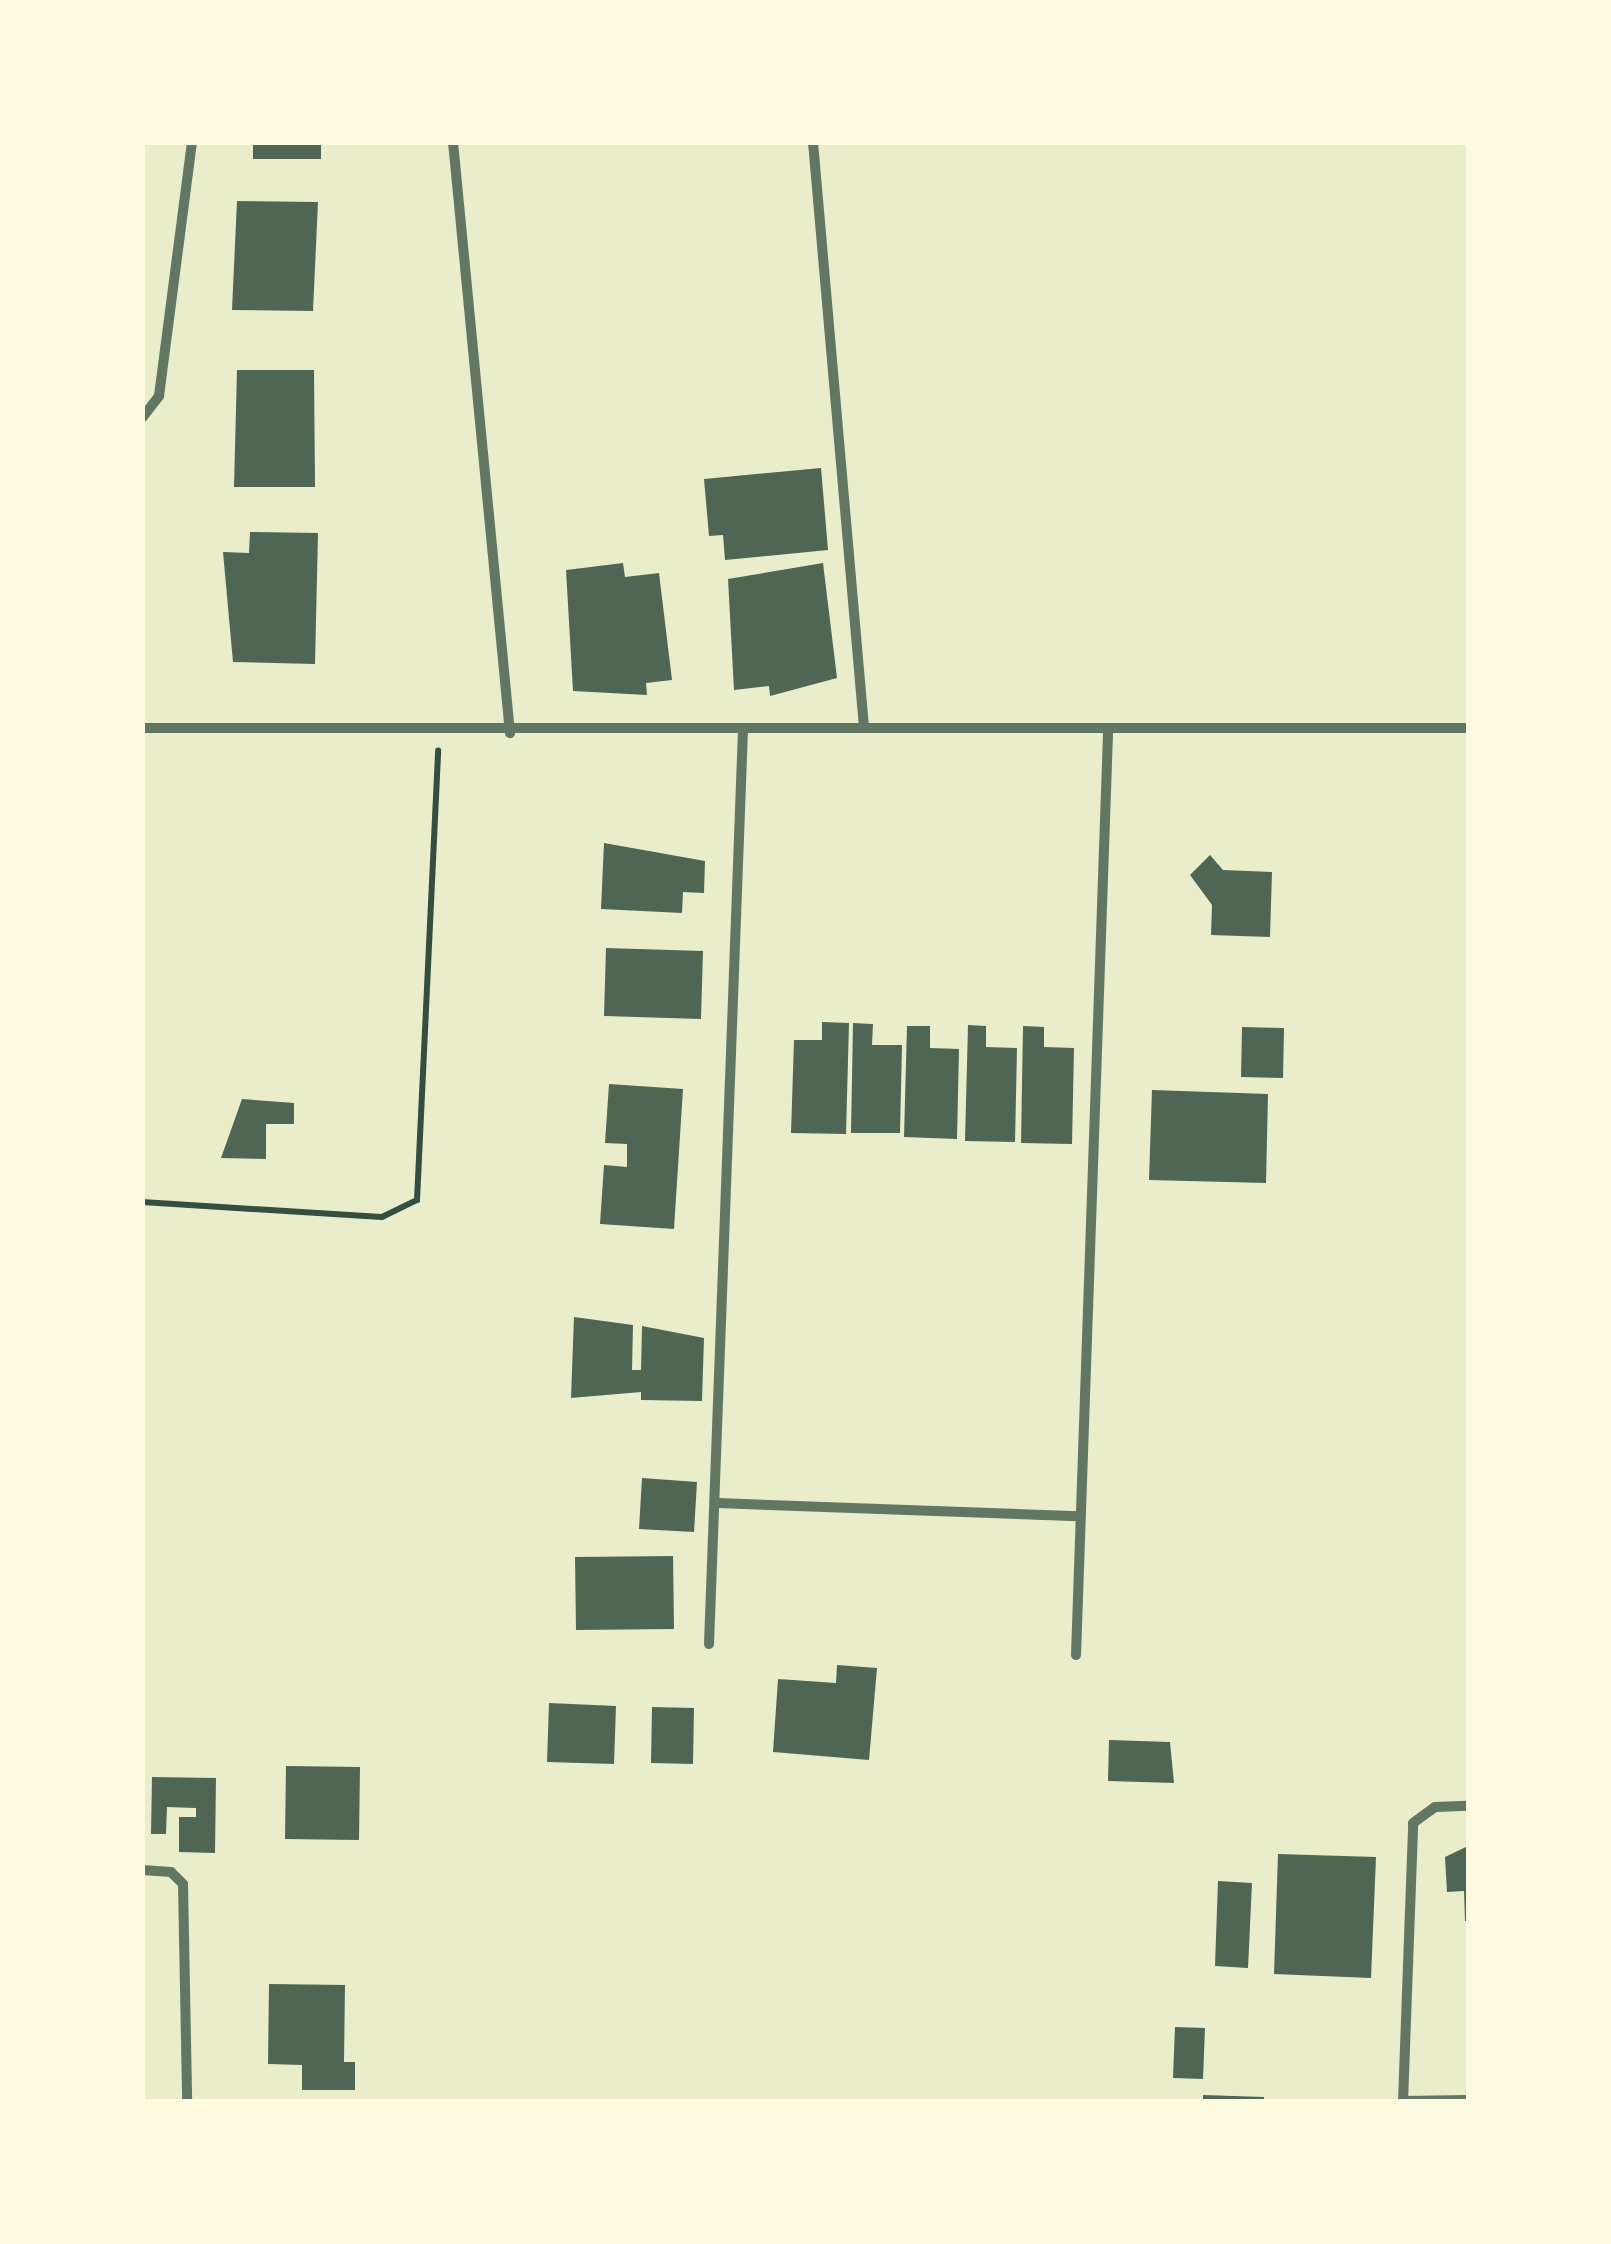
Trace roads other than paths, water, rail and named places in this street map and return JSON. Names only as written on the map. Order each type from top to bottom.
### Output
[{"type":"street","points":[[142,418],[159,396],[192,142]]},
{"type":"street","points":[[453,142],[510,733]]},
{"type":"street","points":[[813,142],[864,727]]},
{"type":"street","points":[[142,728],[438,733],[864,727],[1108,733],[1468,728]]},
{"type":"street","points":[[709,1644],[742,730]]},
{"type":"street","points":[[1076,1655],[1108,733]]},
{"type":"street","points":[[717,1503],[1078,1516]]},
{"type":"street","points":[[1468,1806],[1434,1807],[1413,1823],[1403,2101],[1468,2100]]},
{"type":"street","points":[[142,1870],[172,1872],[183,1884],[186,2102]]}]
